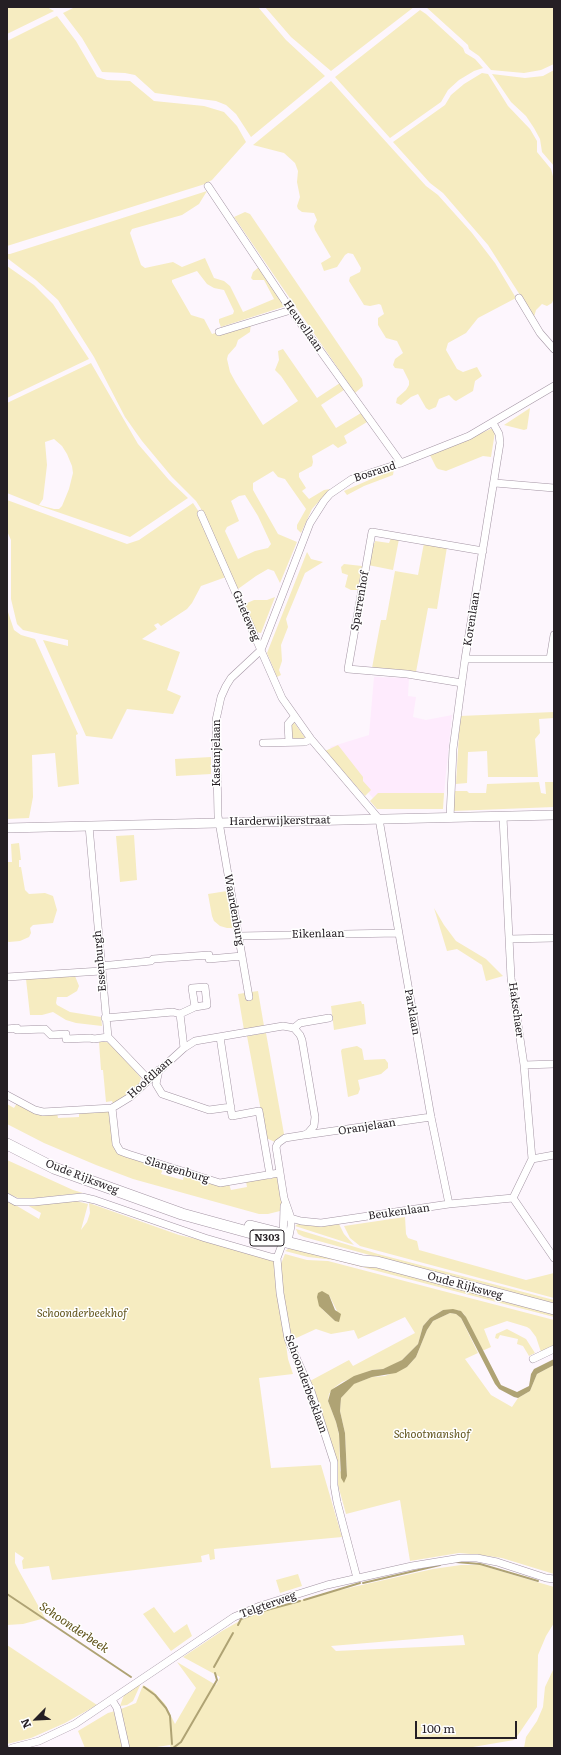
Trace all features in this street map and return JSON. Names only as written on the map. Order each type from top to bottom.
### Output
[{"type":"main road","name":"Harderwijkerstraat","points":[[7,828],[554,815]]},
{"type":"main road","name":"Oude Rijksweg","points":[[7,1144],[54,1168],[182,1214],[285,1237],[363,1261],[377,1262],[554,1308]]},
{"type":"street","name":"Heuvellaan","points":[[208,186],[291,310],[401,463]]},
{"type":"street","points":[[519,298],[540,333],[554,349]]},
{"type":"street","points":[[219,332],[291,310]]},
{"type":"street","name":"Bosrand","points":[[261,650],[310,523],[324,500],[330,494],[352,479],[401,463],[469,436],[554,386]]},
{"type":"street","name":"Korenlaan","points":[[450,818],[453,750],[465,659],[495,483],[500,443],[499,434],[493,423]]},
{"type":"street","points":[[495,483],[554,488]]},
{"type":"street","name":"Grieteweg","points":[[201,514],[278,690],[294,717],[311,739],[378,819]]},
{"type":"street","name":"Sparrenhof","points":[[462,683],[407,674],[348,668],[372,532],[483,551]]},
{"type":"street","points":[[465,659],[552,659],[554,635]]},
{"type":"street","name":"Kastanjelaan","points":[[219,822],[216,720],[218,709],[221,697],[232,678],[261,650]]},
{"type":"street","points":[[289,742],[288,724],[294,717]]},
{"type":"street","points":[[264,743],[305,742],[311,739]]},
{"type":"street","name":"Hakschaer","points":[[503,817],[511,978],[524,1065],[532,1159]]},
{"type":"street","name":"Parklaan","points":[[378,819],[431,1117],[449,1204]]},
{"type":"street","name":"Waardenburg","points":[[219,822],[249,997]]},
{"type":"street","name":"Essenburgh","points":[[89,826],[105,1018],[108,1037]]},
{"type":"street","name":"Eikenlaan","points":[[239,936],[398,933]]},
{"type":"street","points":[[509,939],[554,938]]},
{"type":"street","points":[[7,977],[101,969],[151,961],[153,959],[209,955],[209,959],[242,956]]},
{"type":"street","points":[[105,1018],[173,1012],[180,1014],[195,1007]]},
{"type":"street","points":[[180,1014],[184,1048]]},
{"type":"street","name":"Hoofdlaan","points":[[7,1094],[36,1110],[43,1112],[112,1108],[122,1103],[184,1048],[195,1041],[283,1026],[294,1028],[300,1024],[328,1018]]},
{"type":"street","points":[[285,1237],[291,1226],[279,1173],[276,1151],[278,1143],[285,1138],[304,1135],[314,1126],[315,1117],[302,1040],[294,1028]]},
{"type":"street","points":[[7,1029],[45,1029],[51,1035],[66,1034],[66,1039],[94,1039],[108,1037],[149,1080]]},
{"type":"street","points":[[220,1037],[232,1116],[259,1111],[270,1175]]},
{"type":"street","points":[[524,1065],[554,1064]]},
{"type":"street","points":[[159,1070],[156,1084],[162,1094],[208,1110],[231,1107]]},
{"type":"street","name":"Slangenburg","points":[[112,1108],[116,1144],[120,1151],[216,1182],[279,1173]]},
{"type":"street","name":"Oranjelaan","points":[[304,1135],[431,1117]]},
{"type":"street","points":[[554,1155],[532,1159],[513,1198],[554,1258]]},
{"type":"street","points":[[7,1197],[16,1202],[34,1202],[82,1197],[95,1200],[205,1238],[271,1258],[277,1258]]},
{"type":"street","name":"Beukenlaan","points":[[288,1217],[301,1221],[321,1223],[449,1204],[513,1198]]},
{"type":"street","name":"Schoonderbeeklaan","points":[[285,1237],[277,1258],[280,1293],[288,1339],[311,1391],[334,1462],[334,1484],[337,1502],[357,1578]]},
{"type":"street","points":[[533,1359],[554,1349]]},
{"type":"street","name":"Telgterweg","points":[[12,1748],[39,1740],[75,1724],[234,1617],[260,1606],[320,1587],[357,1578],[460,1558],[477,1558],[497,1562],[546,1578],[554,1579]]},
{"type":"street","points":[[112,1700],[118,1708],[126,1748]]},
{"type":"shaded area","points":[[374,677],[409,678],[408,696],[416,697],[413,717],[426,720],[452,715],[443,803],[377,803],[330,747],[369,735]]},
{"type":"shaded area","points":[[322,1291],[329,1295],[335,1310],[341,1314],[339,1322],[335,1321],[319,1306],[317,1297],[318,1293]]},
{"type":"shaded area","points":[[453,1309],[461,1311],[466,1317],[501,1385],[517,1392],[529,1386],[531,1374],[534,1369],[554,1359],[554,1365],[537,1374],[530,1391],[518,1398],[514,1397],[499,1389],[495,1384],[461,1318],[456,1314],[450,1313],[433,1321],[427,1330],[416,1357],[407,1367],[396,1373],[372,1377],[354,1384],[341,1398],[340,1411],[345,1433],[347,1476],[344,1483],[341,1478],[339,1434],[328,1401],[331,1390],[354,1376],[372,1370],[383,1369],[402,1360],[418,1344],[423,1326],[430,1318],[443,1310]]},
{"type":"green space","points":[[7,7],[47,7],[54,11],[7,34]]},
{"type":"green space","points":[[75,7],[258,7],[286,40],[325,76],[251,137],[236,114],[226,105],[216,101],[155,93],[135,75],[102,72],[82,38],[63,13]]},
{"type":"green space","points":[[265,7],[414,7],[331,71],[291,37]]},
{"type":"green space","points":[[426,7],[554,7],[554,64],[541,70],[524,73],[491,70],[479,56],[469,49],[468,45]]},
{"type":"green space","points":[[420,10],[463,48],[465,53],[475,59],[483,68],[474,71],[459,80],[448,90],[441,102],[390,138],[335,77]]},
{"type":"green space","points":[[57,16],[76,41],[97,77],[107,80],[130,81],[154,101],[204,106],[224,112],[237,126],[246,142],[212,180],[205,184],[7,246],[7,41]]},
{"type":"green space","points":[[554,70],[554,166],[542,152],[540,139],[526,116],[511,102],[492,74],[525,78],[543,76]]},
{"type":"green space","points":[[482,73],[488,74],[508,106],[530,129],[537,141],[537,152],[551,169],[554,180],[554,298],[552,303],[547,306],[542,304],[536,310],[534,317],[488,245],[443,193],[430,183],[393,142],[445,105],[451,95],[464,84]]},
{"type":"green space","points":[[331,81],[426,186],[438,195],[472,233],[495,263],[516,298],[478,318],[466,333],[448,343],[446,350],[457,369],[463,372],[477,367],[482,376],[475,381],[473,391],[456,401],[449,395],[439,399],[436,407],[429,410],[426,408],[418,394],[411,397],[401,405],[396,403],[397,398],[409,385],[409,381],[403,369],[395,368],[393,365],[395,359],[403,353],[397,341],[386,338],[378,325],[378,318],[384,314],[381,305],[364,305],[349,281],[350,277],[360,272],[361,268],[353,254],[348,253],[337,267],[324,271],[321,263],[331,257],[315,230],[314,226],[317,220],[314,213],[302,212],[298,209],[297,206],[300,197],[297,182],[298,171],[295,163],[284,153],[253,145]]},
{"type":"green space","points":[[207,191],[199,204],[182,215],[132,229],[130,233],[141,265],[145,268],[173,262],[182,267],[205,258],[214,278],[224,281],[230,286],[243,312],[274,299],[264,280],[253,280],[251,278],[253,272],[259,267],[286,306],[221,327],[219,319],[233,314],[234,311],[224,290],[214,288],[207,284],[197,271],[172,280],[172,282],[191,315],[204,319],[212,334],[251,322],[250,332],[238,340],[236,346],[228,355],[227,359],[230,372],[236,383],[263,425],[298,401],[281,376],[275,370],[279,360],[278,351],[283,349],[317,398],[340,383],[344,390],[321,405],[336,428],[361,413],[367,422],[344,436],[347,443],[338,448],[333,444],[312,456],[312,466],[299,473],[299,477],[306,488],[302,491],[309,499],[324,490],[330,489],[312,509],[301,533],[297,529],[297,525],[306,509],[285,479],[278,477],[273,471],[253,483],[253,490],[278,534],[297,542],[280,583],[274,571],[268,569],[238,589],[230,575],[203,512],[196,501],[172,477],[142,441],[125,417],[94,357],[58,300],[36,280],[7,258],[7,254]],"holes":[[[245,495],[258,516],[271,544],[268,548],[255,551],[238,559],[225,531],[227,527],[239,521],[231,501],[239,496]]]},
{"type":"green space","points":[[245,212],[250,214],[362,379],[363,386],[355,393],[234,217]]},
{"type":"green space","points":[[7,266],[34,285],[53,304],[89,359],[7,398]]},
{"type":"green space","points":[[91,363],[138,444],[169,480],[188,498],[130,537],[37,505],[7,493],[7,403]],"holes":[[[54,439],[62,446],[72,466],[73,473],[69,489],[62,506],[59,509],[54,509],[39,505],[43,499],[47,465],[45,442]]]},
{"type":"green space","points":[[530,408],[527,429],[524,430],[504,425]]},
{"type":"green space","points":[[493,428],[495,432],[491,457],[483,456],[446,471],[436,467],[430,455]]},
{"type":"green space","points":[[394,469],[393,475],[364,486],[347,495],[344,491]]},
{"type":"green space","points":[[7,500],[127,544],[139,540],[193,503],[201,515],[226,577],[201,586],[187,609],[161,626],[158,623],[154,625],[157,629],[142,639],[180,652],[167,690],[181,696],[173,714],[127,709],[112,739],[86,736],[43,640],[68,646],[68,640],[23,630],[17,624],[11,599],[11,540],[7,531]]},
{"type":"green space","points":[[391,538],[399,539],[393,570],[368,565],[372,543],[375,543],[375,541],[389,543]]},
{"type":"green space","points":[[424,543],[447,547],[437,609],[428,608],[416,672],[372,668],[381,620],[386,620],[395,571],[418,575]]},
{"type":"green space","points":[[307,552],[311,559],[323,562],[305,573],[286,619],[288,627],[281,645],[282,661],[279,670],[281,675],[277,677],[267,653]]},
{"type":"green space","points":[[344,564],[362,566],[358,590],[351,590],[345,587],[348,575],[342,573],[341,567]]},
{"type":"green space","points":[[275,597],[261,633],[256,632],[245,604],[254,600],[267,600]]},
{"type":"green space","points":[[7,609],[14,630],[21,635],[35,639],[78,734],[76,735],[79,784],[58,787],[55,753],[32,755],[33,797],[29,818],[7,819]]},
{"type":"green space","points":[[554,712],[554,718],[539,719],[540,733],[535,739],[538,777],[488,777],[487,751],[468,752],[467,783],[456,784],[460,716]]},
{"type":"green space","points":[[293,721],[306,739],[295,740],[291,736],[291,724]]},
{"type":"green space","points":[[338,745],[363,777],[363,781],[371,790],[365,796],[325,751]]},
{"type":"green space","points":[[211,757],[211,774],[176,776],[175,759]]},
{"type":"green space","points":[[539,782],[541,793],[546,794],[545,782],[554,782],[554,807],[453,811],[453,791],[486,793],[487,784]]},
{"type":"green space","points":[[378,793],[444,793],[443,809],[377,809],[370,801]]},
{"type":"green space","points":[[134,835],[137,880],[120,882],[116,836]]},
{"type":"green space","points":[[19,843],[21,860],[19,860],[19,867],[21,867],[25,890],[29,894],[45,893],[53,896],[57,910],[53,923],[33,925],[30,928],[31,933],[29,937],[20,941],[9,942],[7,941],[7,862],[12,862],[11,844]]},
{"type":"green space","points":[[227,891],[233,928],[220,926],[214,921],[208,894]]},
{"type":"green space","points":[[434,908],[456,941],[486,959],[503,976],[486,981],[482,965],[457,949],[447,951]]},
{"type":"green space","points":[[75,976],[79,986],[77,991],[67,997],[57,997],[57,1005],[70,1012],[101,1017],[102,1026],[76,1023],[66,1020],[53,1012],[42,1015],[30,1015],[26,979]]},
{"type":"green space","points":[[258,991],[264,1026],[244,1030],[238,994]]},
{"type":"green space","points":[[361,1001],[362,1004],[364,1004],[366,1024],[334,1030],[331,1006]]},
{"type":"green space","points":[[266,1033],[284,1134],[275,1142],[266,1138],[247,1036]]},
{"type":"green space","points":[[99,1042],[112,1044],[141,1078],[139,1085],[123,1100],[113,1104],[112,1101],[106,1102],[103,1070],[101,1070]]},
{"type":"green space","points":[[357,1046],[362,1049],[364,1060],[385,1059],[388,1063],[388,1068],[381,1074],[358,1080],[360,1089],[358,1094],[348,1097],[341,1051],[342,1049]]},
{"type":"green space","points":[[17,1103],[57,1113],[58,1118],[79,1117],[79,1111],[109,1112],[111,1115],[113,1146],[119,1154],[163,1169],[161,1174],[183,1180],[184,1175],[229,1184],[231,1190],[247,1187],[246,1181],[277,1176],[284,1210],[268,1214],[259,1214],[133,1179],[96,1165],[44,1143],[7,1124],[7,1104],[14,1108]]},
{"type":"green space","points":[[7,1160],[73,1190],[83,1193],[28,1199],[18,1198],[7,1193]]},
{"type":"green space","name":"Schoonderbeekhof","points":[[7,1200],[39,1219],[41,1213],[27,1205],[72,1200],[88,1204],[81,1230],[87,1222],[90,1213],[89,1203],[179,1235],[274,1257],[288,1359],[293,1374],[259,1378],[271,1468],[321,1465],[342,1537],[214,1549],[215,1559],[210,1560],[209,1554],[201,1556],[202,1562],[52,1580],[49,1566],[23,1569],[22,1561],[24,1558],[15,1552],[15,1563],[45,1618],[23,1624],[7,1625]]},
{"type":"green space","points":[[405,1217],[406,1234],[408,1238],[417,1241],[419,1250],[526,1280],[554,1273],[554,1298],[360,1246],[350,1238],[344,1226]]},
{"type":"green space","points":[[299,1223],[320,1226],[339,1224],[344,1234],[354,1245],[295,1226]]},
{"type":"green space","points":[[296,1229],[378,1254],[554,1300],[554,1305],[515,1295],[501,1289],[476,1282],[461,1280],[304,1237],[298,1234]]},
{"type":"green space","points":[[291,1247],[395,1271],[554,1313],[554,1317],[335,1260],[308,1257],[285,1251]]},
{"type":"green space","name":"Schootmanshof","points":[[285,1254],[307,1260],[328,1261],[554,1320],[554,1345],[541,1352],[536,1337],[530,1329],[507,1321],[484,1329],[491,1347],[482,1351],[464,1314],[458,1310],[443,1310],[430,1318],[423,1326],[418,1344],[402,1360],[383,1369],[372,1370],[342,1382],[329,1394],[328,1401],[339,1435],[340,1471],[347,1476],[345,1433],[340,1411],[341,1398],[353,1384],[372,1377],[385,1376],[407,1367],[416,1357],[427,1330],[433,1321],[450,1313],[456,1314],[461,1318],[478,1353],[465,1359],[491,1395],[512,1407],[518,1398],[530,1391],[537,1374],[554,1365],[554,1574],[502,1558],[459,1553],[410,1561],[400,1500],[346,1514],[338,1485],[336,1464],[310,1381],[349,1360],[353,1366],[415,1333],[405,1317],[358,1339],[354,1330],[331,1334],[316,1329],[292,1340],[282,1289],[280,1266]],"holes":[[[329,1295],[337,1311],[335,1321],[322,1309]]]},
{"type":"green space","points":[[507,1329],[526,1339],[535,1353],[529,1356],[523,1346],[517,1344],[518,1339],[500,1335],[498,1339],[495,1338],[496,1334]]},
{"type":"green space","points":[[461,1565],[480,1565],[554,1587],[554,1623],[546,1636],[538,1655],[537,1707],[514,1740],[467,1748],[171,1748],[170,1745],[150,1748],[129,1748],[121,1709],[136,1703],[143,1685],[153,1691],[165,1704],[175,1724],[196,1688],[177,1662],[216,1685],[220,1677],[183,1657],[222,1631],[243,1619],[261,1612],[322,1594],[433,1569]],"holes":[[[463,1635],[465,1645],[336,1651],[331,1646]]]},
{"type":"green space","points":[[298,1574],[302,1586],[280,1593],[276,1580]]},
{"type":"green space","points":[[154,1607],[174,1633],[187,1624],[192,1636],[171,1651],[143,1614]]},
{"type":"green space","points":[[7,1645],[97,1705],[65,1723],[31,1738],[7,1744]]},
{"type":"green space","points":[[554,1668],[554,1748],[524,1748],[526,1737],[537,1721],[543,1707],[545,1687]]},
{"type":"green space","points":[[142,1681],[133,1701],[127,1705],[120,1706],[124,1695]]},
{"type":"green space","points":[[115,1711],[124,1748],[85,1748],[78,1731],[108,1713]]},
{"type":"waterway","points":[[456,1562],[480,1564],[538,1581]]},
{"type":"waterway","points":[[363,1583],[440,1565]]},
{"type":"waterway","points":[[304,1600],[360,1583]]},
{"type":"waterway","name":"Schoonderbeek","points":[[7,1594],[131,1677]]},
{"type":"waterway","points":[[263,1611],[300,1601]]},
{"type":"waterway","points":[[238,1625],[241,1619],[259,1612]]},
{"type":"waterway","points":[[214,1667],[233,1633]]},
{"type":"waterway","points":[[173,1748],[181,1742],[217,1680],[215,1673]]},
{"type":"waterway","name":"Schoonderbeek","points":[[144,1687],[155,1695],[166,1708],[170,1716],[172,1744]]}]
